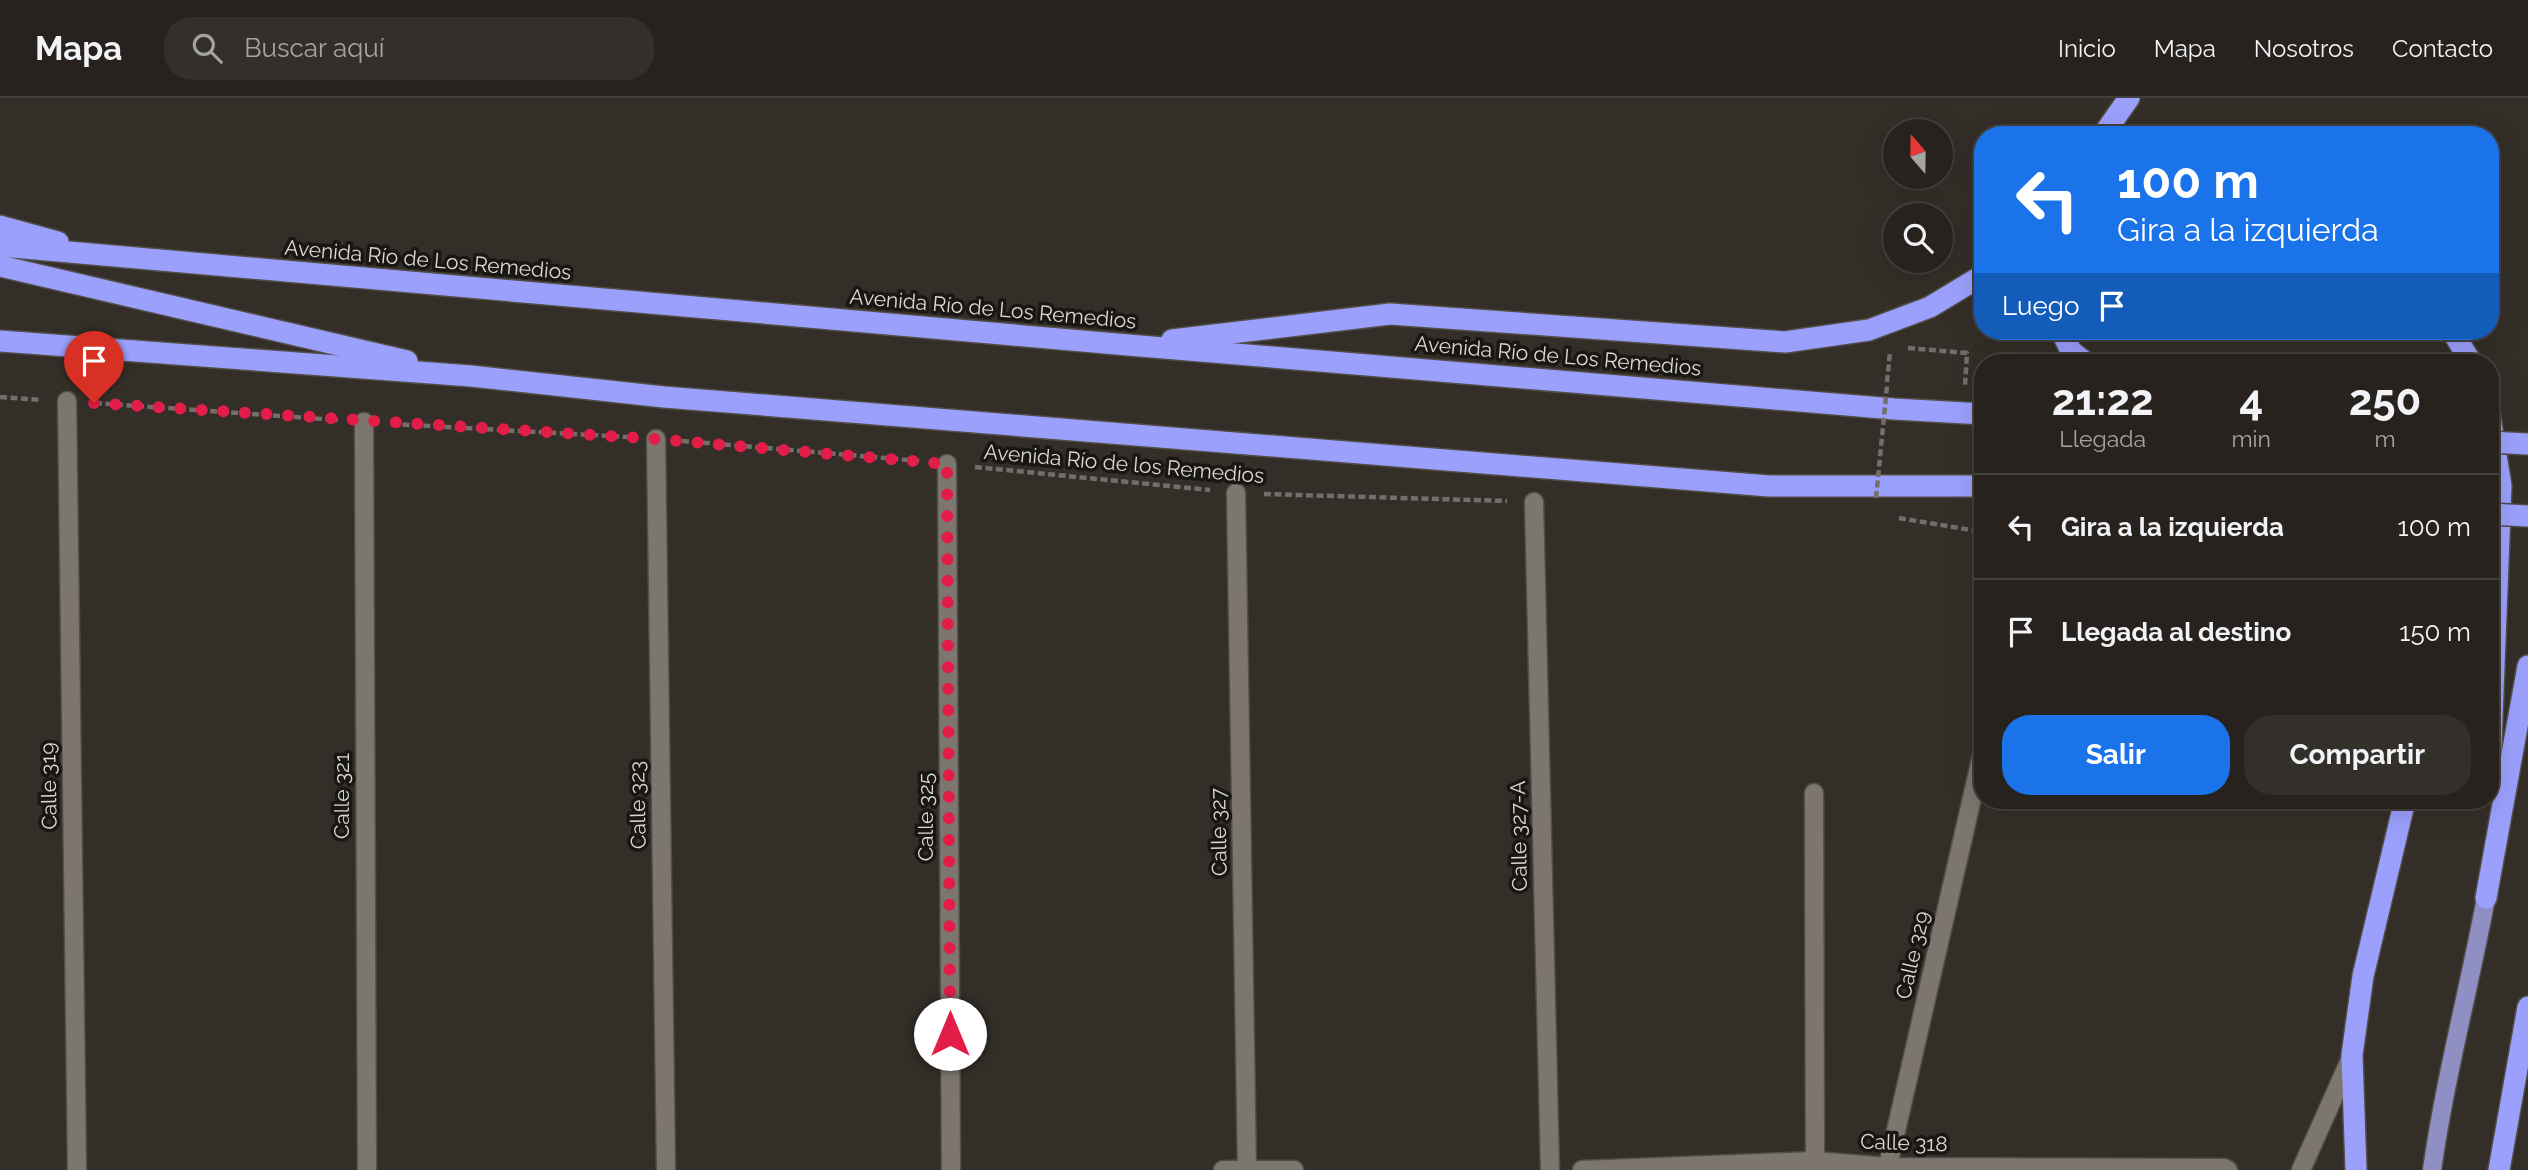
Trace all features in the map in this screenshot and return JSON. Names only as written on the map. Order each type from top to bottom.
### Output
[{"type":"highway","points":[[2109,126],[2129,98]]},
{"type":"highway","points":[[0,226],[111,257]]},
{"type":"highway","name":"Avenida Río de Los Remedios","points":[[0,246],[1128,345],[1974,413]]},
{"type":"highway","points":[[0,266],[471,376]]},
{"type":"highway","points":[[1128,345],[1390,314],[1785,342],[1869,330],[1930,307],[1974,280]]},
{"type":"highway","name":"Avenida Río de Los Remedios","points":[[0,341],[471,376],[664,397],[1769,486],[1974,486]]},
{"type":"highway","points":[[2499,442],[2528,444]]},
{"type":"highway","points":[[2499,473],[2499,538]]},
{"type":"highway","points":[[1947,486],[1974,495]]},
{"type":"highway","points":[[2499,514],[2528,516]]},
{"type":"highway","points":[[2486,898],[2528,666]]},
{"type":"highway","points":[[2356,1170],[2352,1055],[2363,976],[2403,809]]},
{"type":"highway","points":[[2486,898],[2489,809]]},
{"type":"highway","points":[[2499,1170],[2528,1007]]},
{"type":"main road","points":[[2431,1170],[2457,1028],[2475,957],[2486,898]]},
{"type":"street","name":"Calle 319","points":[[67,401],[77,1170]]},
{"type":"street","name":"Calle 321","points":[[363,422],[367,1170]]},
{"type":"street","name":"Calle 323","points":[[656,439],[666,1170]]},
{"type":"street","name":"Calle 325","points":[[947,464],[951,1170]]},
{"type":"street","name":"Calle 327","points":[[1236,493],[1247,1170]]},
{"type":"street","name":"Calle 327-A","points":[[1534,502],[1550,1170]]},
{"type":"street","name":"Calle 329","points":[[1887,1169],[1974,789]]},
{"type":"street","points":[[1814,793],[1815,1161]]},
{"type":"street","points":[[2301,1170],[2352,1055]]},
{"type":"street","name":"Calle 318","points":[[1582,1170],[1815,1161],[1887,1169],[2226,1169]]},
{"type":"street","points":[[1223,1170],[1294,1170]]},
{"type":"path","points":[[1876,498],[1890,347]]},
{"type":"path","points":[[1903,348],[1967,353]]},
{"type":"path","name":"Avenida Río de los Remedios","points":[[0,397],[656,439],[1236,493],[1534,502]]},
{"type":"path","points":[[1890,517],[1974,531]]},
{"type":"route","points":[[94,403],[656,439],[947,464],[950,1034]]}]
